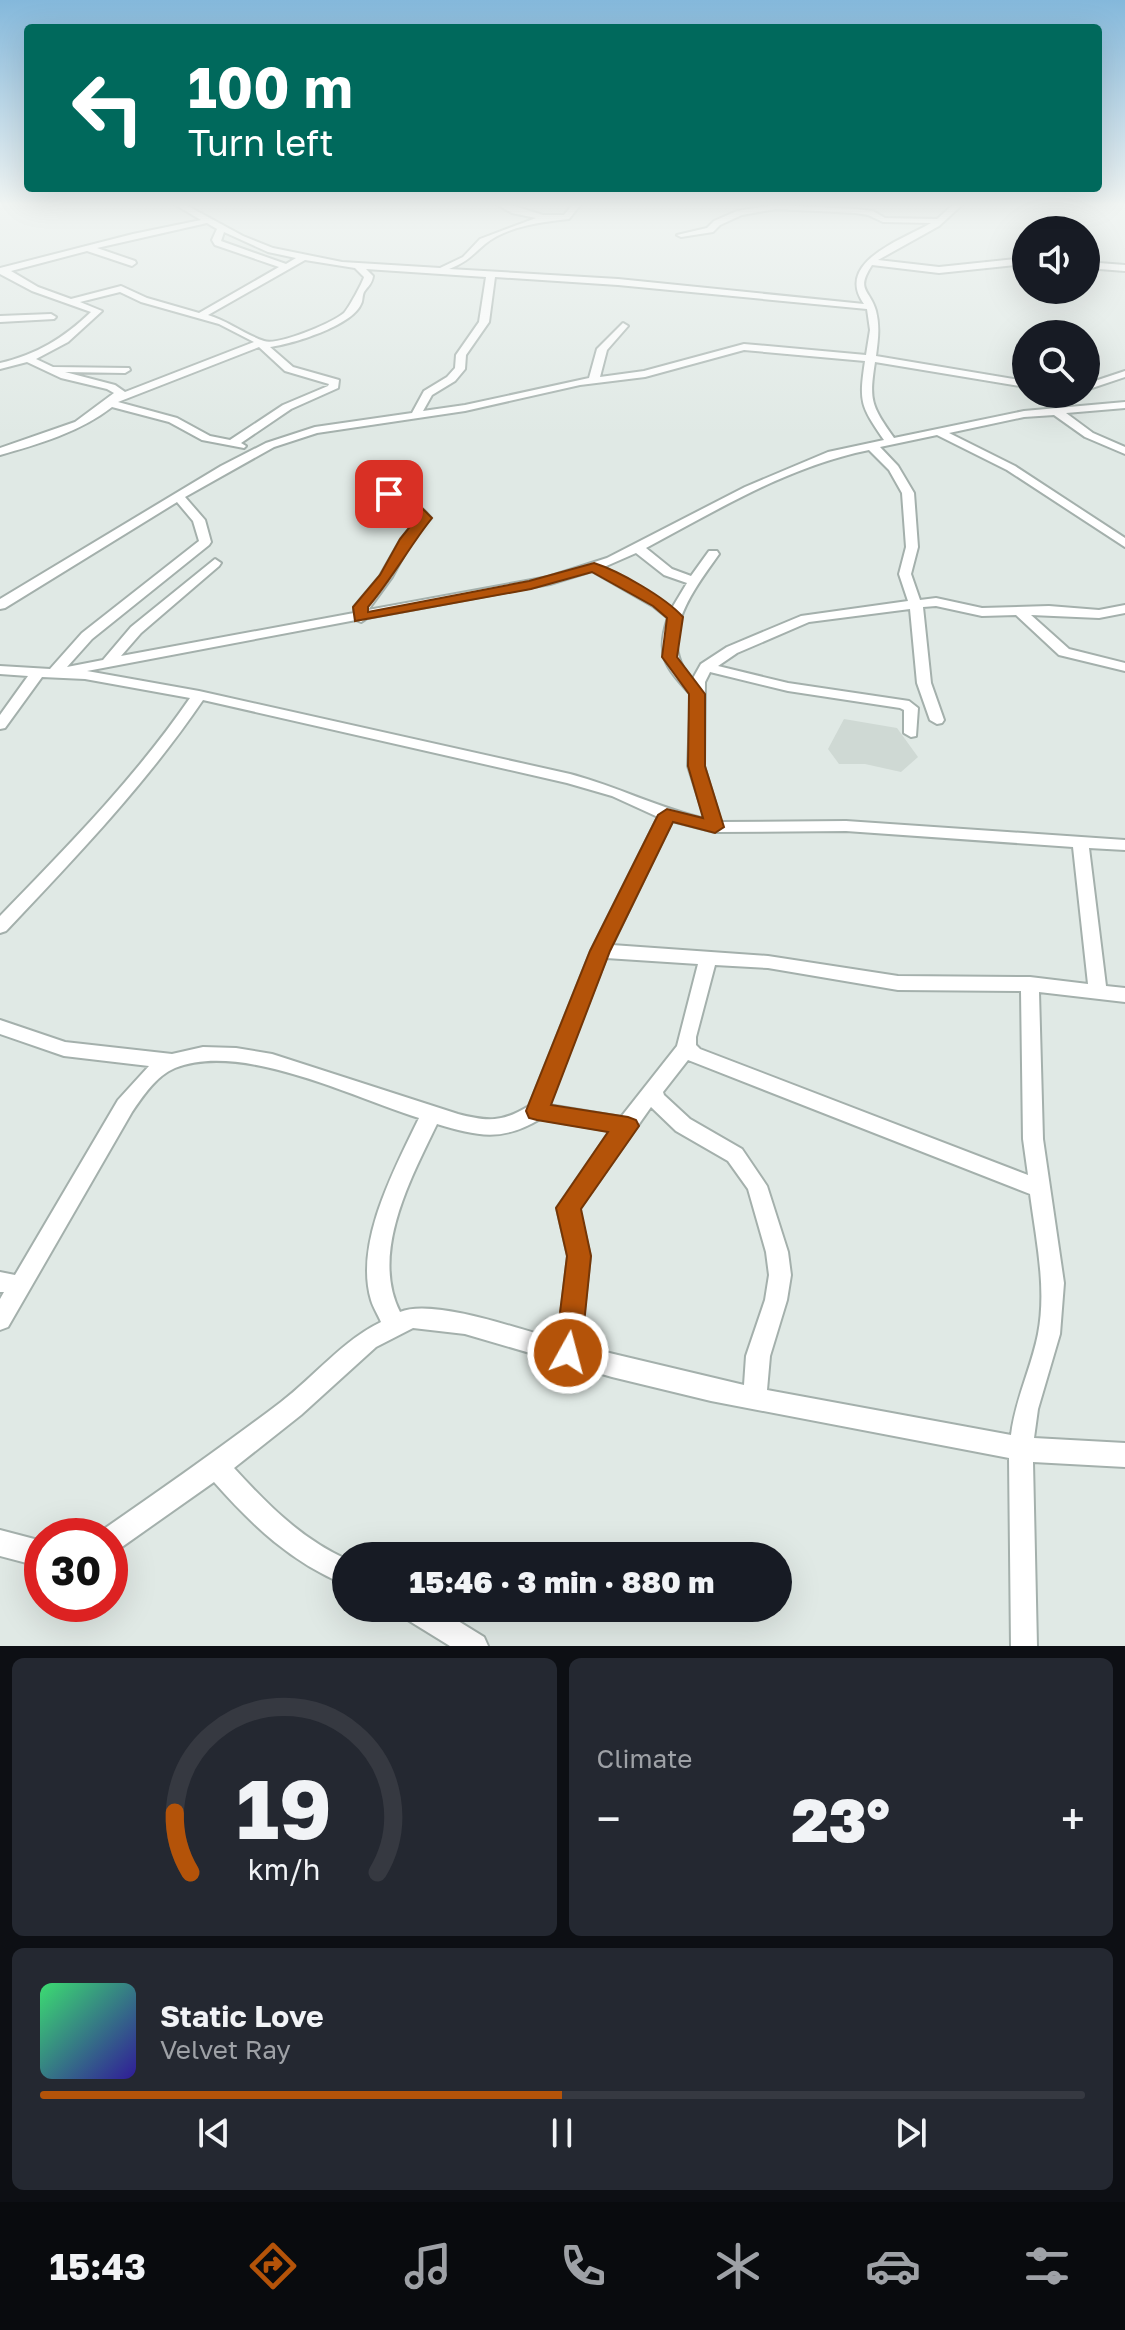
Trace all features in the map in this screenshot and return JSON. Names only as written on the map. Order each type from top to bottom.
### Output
[{"type":"street","points":[[0,366],[30,360],[64,343],[97,310],[35,289],[20,281]]},
{"type":"street","points":[[201,315],[264,281]]},
{"type":"street","points":[[113,401],[262,344],[310,334],[351,312],[367,281]]},
{"type":"street","points":[[415,416],[428,393],[451,379],[460,369],[461,355],[484,322],[490,281]]},
{"type":"street","points":[[599,281],[871,307]]},
{"type":"street","points":[[859,281],[858,285],[871,307],[875,330],[865,395],[875,419],[891,442]]},
{"type":"street","points":[[73,301],[116,289],[201,315],[262,344],[289,369],[329,380],[336,385],[287,407],[232,444]]},
{"type":"street","points":[[0,319],[51,317]]},
{"type":"street","points":[[594,379],[602,349],[623,326]]},
{"type":"street","points":[[0,605],[250,454],[315,430],[415,416],[594,379],[659,371],[744,347],[869,358],[1012,382]]},
{"type":"street","points":[[0,452],[72,430],[121,393],[117,389],[76,380],[30,360]]},
{"type":"street","points":[[49,370],[125,370]]},
{"type":"street","points":[[1100,382],[1125,374]]},
{"type":"street","points":[[113,401],[173,420],[206,438],[244,447],[250,454]]},
{"type":"street","points":[[51,672],[361,618],[537,583],[594,567],[638,548],[786,472],[832,454],[1024,414],[1125,405]]},
{"type":"street","points":[[1057,412],[1089,435],[1125,451]]},
{"type":"street","points":[[941,433],[1011,468],[1125,543]]},
{"type":"street","points":[[871,445],[894,468],[908,493],[912,547],[905,574],[917,606],[924,683],[937,720]]},
{"type":"street","points":[[361,618],[361,607],[386,577],[407,539],[425,518],[408,502],[389,494]]},
{"type":"street","points":[[0,725],[87,636],[205,542],[199,520],[178,497]]},
{"type":"street","points":[[638,548],[668,572],[694,581]]},
{"type":"street","points":[[697,694],[669,657],[675,617],[713,554]]},
{"type":"street","points":[[107,664],[136,630],[215,563]]},
{"type":"street","points":[[594,567],[658,603],[675,617]]},
{"type":"street","points":[[715,827],[696,766],[697,694],[700,675],[706,667],[732,650],[806,619],[936,602],[967,611],[1082,614],[1125,609]]},
{"type":"street","points":[[1019,611],[1064,652],[1125,667]]},
{"type":"street","points":[[706,667],[798,688],[904,704],[911,708],[911,733]]},
{"type":"street","points":[[0,670],[51,672],[199,695],[570,779],[618,793],[667,815],[715,827],[846,826],[1001,839],[1125,845]]},
{"type":"street","points":[[0,927],[90,832],[176,729],[199,695]]},
{"type":"street","points":[[537,1111],[600,951],[667,815]]},
{"type":"street","points":[[1080,841],[1098,991]]},
{"type":"street","points":[[600,951],[780,963],[898,983],[1030,984],[1125,995]]},
{"type":"street","points":[[568,1353],[579,1256],[568,1208],[610,1146],[686,1048],[708,959]]},
{"type":"street","points":[[1024,1646],[1021,1449],[1026,1409],[1042,1359],[1052,1312],[1051,1256],[1039,1188],[1029,1062],[1030,984]]},
{"type":"street","points":[[0,1027],[64,1049],[171,1061],[221,1055],[262,1061],[333,1078],[431,1115],[470,1125],[501,1128],[537,1111],[628,1126]]},
{"type":"street","points":[[686,1048],[693,1054],[1039,1188]]},
{"type":"street","points":[[0,1320],[9,1284],[125,1106],[144,1080],[171,1061]]},
{"type":"street","points":[[652,1090],[656,1100],[683,1125],[735,1155],[757,1186],[777,1252],[780,1275],[776,1300],[758,1356],[754,1399]]},
{"type":"street","points":[[390,1327],[393,1322],[377,1291],[382,1241],[398,1189],[431,1115]]},
{"type":"street","points":[[128,1527],[293,1407],[368,1340],[411,1318],[442,1320],[754,1399],[1021,1449],[1125,1455]]},
{"type":"street","points":[[216,1466],[282,1537],[302,1552],[332,1566]]},
{"type":"street","points":[[0,1543],[24,1549]]},
{"type":"street","points":[[435,1622],[475,1646]]},
{"type":"shaded area","points":[[844,719],[897,728],[918,757],[901,772],[865,764],[839,764],[828,749]]},
{"type":"route","points":[[389,494],[408,502],[425,518],[407,539],[386,577],[361,607],[361,618],[531,585],[594,567],[658,603],[675,617],[669,657],[697,694],[696,766],[715,827],[667,815],[600,951],[537,1111],[628,1126],[610,1146],[568,1208],[579,1256],[568,1353]]}]
